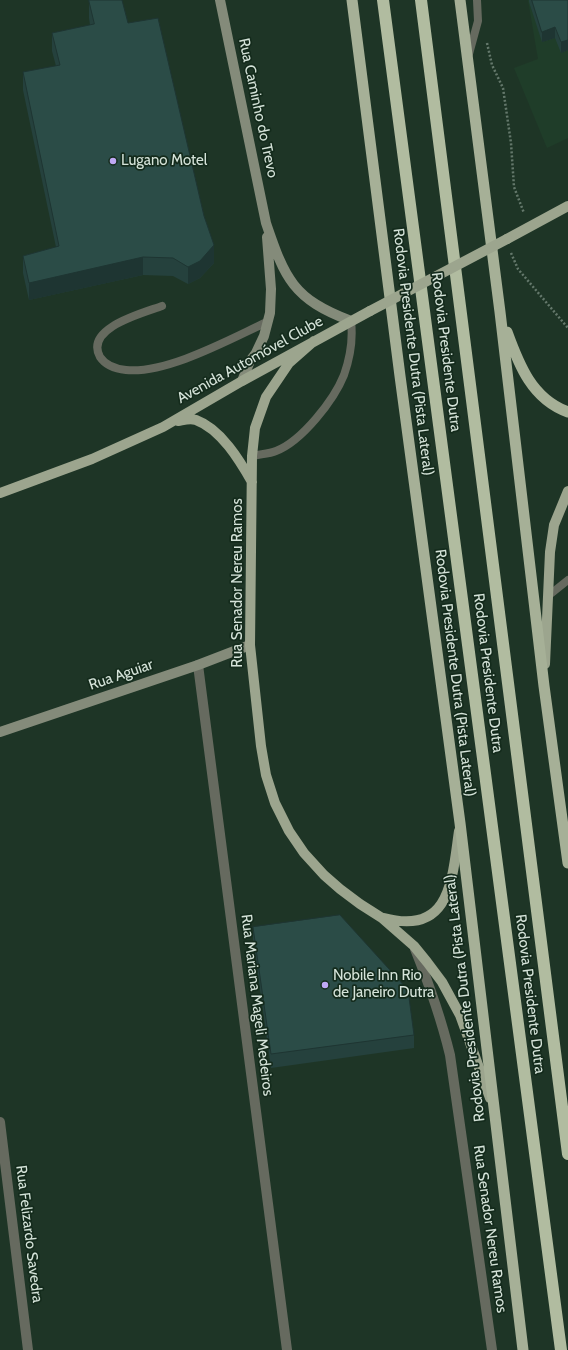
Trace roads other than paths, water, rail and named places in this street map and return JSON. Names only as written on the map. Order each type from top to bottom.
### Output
[{"type":"highway","name":"Rodovia Presidente Dutra (Pista Lateral)","points":[[352,0],[400,376],[460,823],[523,1350]]},
{"type":"highway","name":"Rodovia Presidente Dutra","points":[[383,0],[561,1350]]},
{"type":"highway","name":"Rodovia Presidente Dutra","points":[[421,0],[568,1154]]},
{"type":"highway","points":[[460,0],[500,312],[544,686],[568,863]]},
{"type":"highway","points":[[500,312],[521,370],[529,382],[546,401],[558,409],[568,412]]},
{"type":"main road","name":"Rua Caminho do Trevo","points":[[220,0],[266,222],[278,257],[288,277],[298,291],[308,300],[331,313],[351,320]]},
{"type":"main road","name":"Avenida Automóvel Clube","points":[[0,493],[92,458],[163,427],[351,320],[508,239],[568,206]]},
{"type":"main road","name":"Rua Caminho do Trevo","points":[[242,381],[250,361],[256,353],[264,336],[270,313],[271,289],[266,222]]},
{"type":"main road","name":"Rua Senador Nereu Ramos","points":[[314,341],[290,364],[266,397],[255,428],[252,456],[250,645],[261,746],[266,775],[275,803],[289,831],[304,853],[340,889],[382,918],[414,946]]},
{"type":"main road","points":[[163,427],[188,419],[203,423],[230,447],[252,482]]},
{"type":"main road","points":[[544,686],[550,552],[554,525],[568,491]]},
{"type":"main road","name":"Rua Aguiar","points":[[0,732],[198,665],[250,645]]},
{"type":"main road","name":"Rua Senador Nereu Ramos","points":[[382,918],[395,921],[415,921],[435,912],[449,890],[460,823]]},
{"type":"main road","points":[[414,946],[442,982],[460,1015],[493,1104]]},
{"type":"street","name":"Rua Mariana Mageli Medeiros","points":[[198,665],[287,1350]]},
{"type":"street","name":"Rua Senador Nereu Ramos","points":[[414,946],[442,1022],[450,1055],[492,1350]]},
{"type":"street","name":"Rua Felizardo Savedra","points":[[0,1122],[28,1350]]},
{"type":"lane","points":[[467,59],[478,22],[477,0]]},
{"type":"lane","points":[[162,306],[118,323],[104,332],[98,341],[97,352],[102,360],[110,367],[127,370],[155,368],[190,357],[268,322]]},
{"type":"lane","points":[[252,456],[276,452],[293,442],[310,426],[335,393],[344,374],[352,335],[351,320]]},
{"type":"lane","points":[[548,596],[568,580]]},
{"type":"place","name":"Lugano Motel","points":[[113,161]]},
{"type":"place","name":"Nobile Inn Rio de Janeiro Dutra","points":[[325,985]]}]
